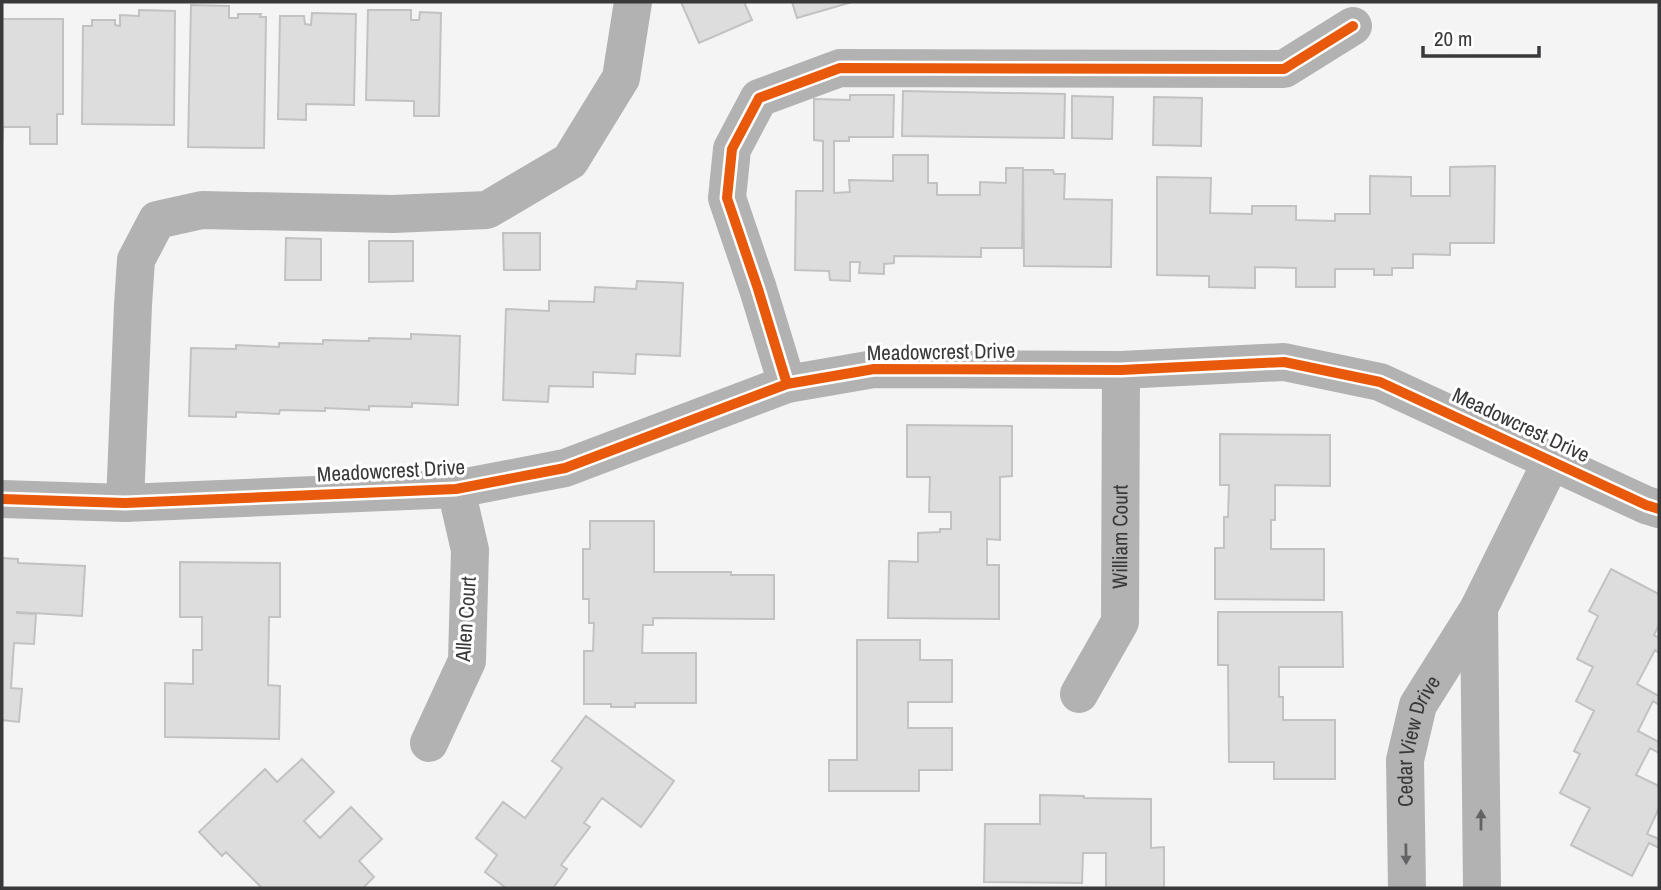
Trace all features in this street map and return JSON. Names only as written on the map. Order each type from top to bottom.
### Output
[{"type":"street","points":[[125,503],[136,260],[157,220],[202,210],[393,214],[487,210],[570,161],[621,78],[633,2]]},
{"type":"street","points":[[787,384],[727,198],[732,149],[759,98],[839,68],[1284,69],[1353,26]]},
{"type":"street","name":"Meadowcrest Drive","points":[[2,499],[125,503],[456,489],[565,468],[787,384],[874,369],[1121,370],[1284,362],[1380,382],[1659,509]]},
{"type":"street","name":"William Court","points":[[1079,694],[1121,622],[1121,370]]},
{"type":"street","name":"Cedar View Drive","points":[[1407,888],[1405,760],[1418,705],[1479,608],[1552,460]]},
{"type":"street","name":"Allen Court","points":[[429,743],[467,661],[470,550],[456,489]]},
{"type":"street","name":"Cedar View Drive","points":[[1479,608],[1482,888]]},
{"type":"building","points":[[681,2],[744,2],[752,20],[699,43]]},
{"type":"building","points":[[792,2],[852,2],[797,18]]},
{"type":"building","points":[[191,5],[229,6],[229,18],[238,18],[238,14],[261,14],[260,17],[266,17],[264,148],[188,147]]},
{"type":"building","points":[[139,10],[175,11],[174,125],[82,124],[83,26],[92,26],[92,20],[115,20],[115,25],[120,26],[120,15],[139,16]]},
{"type":"building","points":[[368,10],[411,10],[411,20],[419,20],[420,12],[441,13],[439,116],[414,116],[414,101],[366,100]]},
{"type":"building","points":[[312,13],[356,14],[354,105],[306,104],[306,120],[278,119],[280,16],[304,16],[305,24],[311,25]]},
{"type":"building","points":[[2,19],[63,19],[63,114],[57,114],[57,144],[30,144],[30,127],[3,127],[2,145]]},
{"type":"building","points":[[903,91],[1065,94],[1064,138],[902,136]]},
{"type":"building","points":[[850,95],[894,95],[893,137],[849,137],[849,141],[834,141],[834,193],[850,192],[849,180],[893,181],[893,155],[928,155],[928,183],[937,183],[937,195],[980,195],[980,182],[1006,183],[1006,168],[1023,168],[1022,248],[981,248],[981,257],[894,256],[894,263],[884,264],[884,274],[859,273],[860,262],[850,262],[850,281],[830,280],[829,271],[795,270],[796,191],[823,191],[823,141],[814,140],[814,99],[850,100]]},
{"type":"building","points":[[1072,96],[1113,97],[1112,139],[1072,138]]},
{"type":"building","points":[[1154,97],[1202,98],[1201,146],[1153,145]]},
{"type":"building","points":[[1495,166],[1494,243],[1450,243],[1450,255],[1413,254],[1413,268],[1392,268],[1392,275],[1374,275],[1374,269],[1335,269],[1335,287],[1296,287],[1296,268],[1255,267],[1255,288],[1209,287],[1209,276],[1157,275],[1157,177],[1211,178],[1210,213],[1252,214],[1252,206],[1296,206],[1296,220],[1335,221],[1335,214],[1370,214],[1370,176],[1411,177],[1411,196],[1450,196],[1450,167]]},
{"type":"building","points":[[1023,170],[1053,170],[1054,174],[1065,174],[1064,199],[1112,200],[1111,267],[1024,266]]},
{"type":"building","points":[[503,233],[540,233],[540,270],[504,270]]},
{"type":"building","points":[[286,238],[321,239],[321,280],[285,280]]},
{"type":"building","points":[[369,241],[413,241],[413,281],[369,282]]},
{"type":"building","points":[[637,281],[683,283],[680,356],[636,354],[635,374],[593,372],[593,387],[549,386],[548,402],[503,400],[506,309],[549,311],[549,301],[594,302],[595,287],[636,289]]},
{"type":"building","points":[[411,334],[460,336],[458,405],[412,403],[412,407],[369,406],[369,410],[325,408],[325,411],[280,410],[279,414],[236,412],[236,417],[189,416],[191,348],[236,349],[236,345],[279,347],[279,343],[323,344],[323,340],[411,339]]},
{"type":"building","points":[[907,425],[1012,426],[1012,476],[1000,477],[1000,540],[987,539],[987,565],[999,565],[999,619],[888,618],[889,561],[918,562],[918,533],[951,529],[951,512],[929,512],[930,477],[907,477]]},
{"type":"building","points":[[1220,434],[1330,435],[1330,486],[1275,485],[1275,520],[1271,520],[1271,549],[1324,549],[1324,600],[1215,599],[1215,548],[1224,548],[1224,517],[1228,517],[1229,485],[1220,485]]},
{"type":"building","points":[[590,521],[654,521],[654,572],[774,575],[774,619],[653,618],[653,625],[643,625],[642,653],[696,653],[696,703],[635,703],[635,707],[584,704],[584,651],[593,651],[594,623],[589,623],[589,599],[583,599],[583,549],[590,549]]},
{"type":"building","points":[[2,558],[18,559],[18,563],[85,566],[82,616],[17,612],[36,614],[34,644],[14,643],[11,688],[22,689],[19,722],[2,720]]},
{"type":"building","points":[[180,562],[280,563],[280,617],[269,617],[268,685],[280,686],[279,739],[165,737],[165,683],[193,684],[193,650],[202,650],[202,617],[180,617]]},
{"type":"building","points":[[1611,569],[1659,594],[1659,625],[1654,635],[1659,638],[1659,653],[1655,650],[1637,684],[1659,696],[1659,705],[1653,701],[1638,731],[1659,742],[1659,753],[1650,748],[1636,775],[1659,786],[1659,808],[1647,834],[1659,839],[1659,848],[1649,843],[1632,876],[1571,845],[1590,808],[1560,793],[1580,754],[1574,751],[1594,711],[1576,701],[1593,667],[1577,659],[1598,616],[1589,611]]},
{"type":"building","points":[[1218,612],[1342,612],[1343,667],[1279,667],[1279,697],[1283,697],[1283,720],[1335,720],[1335,779],[1274,779],[1274,762],[1229,762],[1228,665],[1218,665]]},
{"type":"building","points":[[857,640],[920,640],[920,660],[952,660],[952,702],[908,702],[908,728],[952,728],[952,770],[919,770],[919,791],[829,791],[829,760],[857,760]]},
{"type":"building","points":[[586,716],[674,781],[641,827],[602,798],[584,823],[590,827],[561,865],[567,869],[553,888],[506,888],[485,872],[497,855],[476,838],[503,802],[525,818],[562,768],[552,761]]},
{"type":"building","points":[[302,759],[334,792],[304,821],[320,838],[351,807],[382,839],[359,861],[374,877],[363,888],[262,888],[226,852],[222,856],[199,832],[265,769],[277,782]]},
{"type":"building","points":[[1040,795],[1151,799],[1151,848],[1164,847],[1164,888],[1106,888],[1106,853],[1083,853],[1082,883],[984,882],[985,824],[1040,824]]},
{"type":"cycle path","points":[[787,384],[727,198],[732,149],[759,98],[840,68],[1284,69],[1353,26]]},
{"type":"cycle path","points":[[2,499],[125,503],[456,489],[565,468],[787,384],[874,369],[1121,370],[1284,362],[1380,382],[1659,509]]}]
